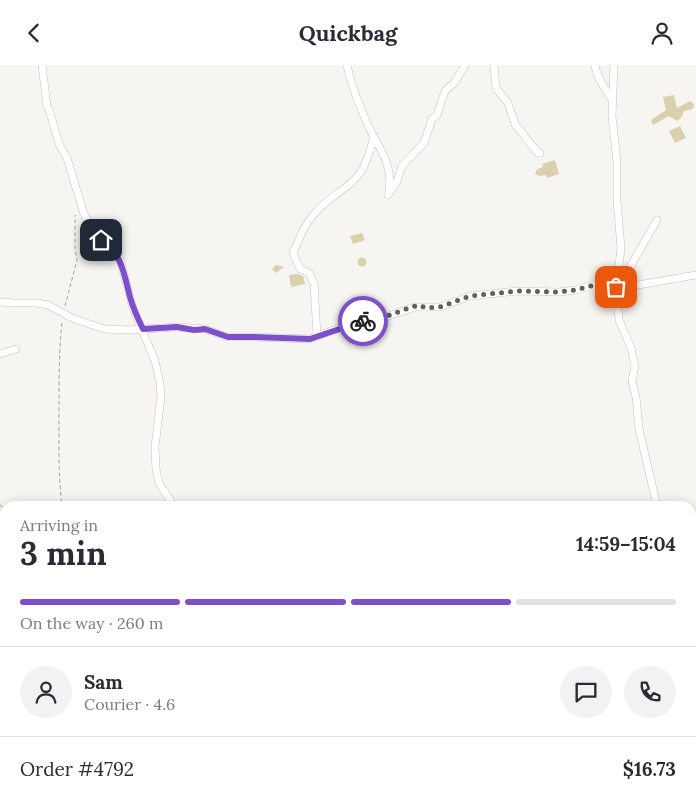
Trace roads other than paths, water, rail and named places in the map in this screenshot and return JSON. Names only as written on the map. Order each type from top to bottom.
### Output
[{"type":"street","points":[[42,65],[47,106],[59,144],[67,158],[84,214],[94,232],[120,259],[133,308],[143,329],[154,361],[160,383],[160,414],[155,447],[156,469],[158,483],[171,501]]},
{"type":"street","points":[[347,65],[355,96],[386,160],[390,185],[388,195],[397,181],[402,166],[424,143],[432,119],[437,115],[445,91],[455,82],[465,65]]},
{"type":"street","points":[[494,65],[496,88],[508,103],[515,124],[538,153],[540,153]]},
{"type":"street","points":[[596,65],[599,76],[612,100]]},
{"type":"street","points":[[614,65],[612,116],[617,162],[617,201],[621,248],[616,285],[619,320],[632,348],[635,366],[632,381],[636,397],[639,429],[656,501]]},
{"type":"street","points":[[317,336],[314,283],[309,273],[300,269],[293,253],[303,230],[316,211],[353,181],[364,165],[374,136]]},
{"type":"street","points":[[616,285],[630,267],[656,220]]},
{"type":"street","points":[[0,302],[48,305],[72,318],[104,329],[129,330],[177,327],[194,330],[205,329],[228,337],[310,339],[350,324],[386,317],[415,307],[440,307],[470,296],[518,291],[559,292],[598,284],[648,284],[696,275]]},
{"type":"street","points":[[0,353],[16,349]]}]
